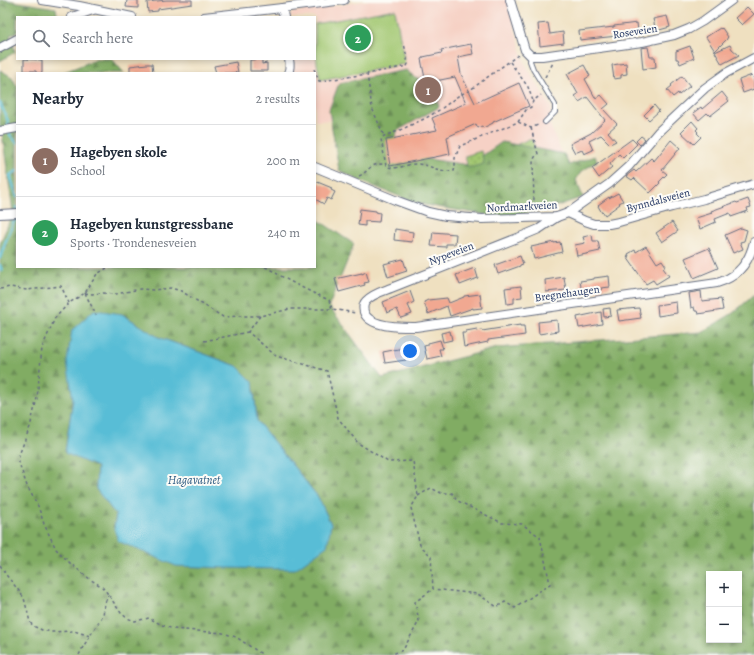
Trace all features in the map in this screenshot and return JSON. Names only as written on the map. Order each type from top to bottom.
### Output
[{"type":"street","points":[[42,0],[127,16]]},
{"type":"street","points":[[213,16],[344,0]]},
{"type":"street","points":[[510,0],[525,50],[531,56]]},
{"type":"street","name":"Roseveien","points":[[531,56],[542,56],[642,42],[674,35],[699,24],[732,0]]},
{"type":"street","points":[[282,8],[284,16]]},
{"type":"street","points":[[75,16],[94,9]]},
{"type":"street","points":[[0,48],[16,40]]},
{"type":"street","name":"Nordmarkveien","points":[[316,167],[411,206],[446,216],[482,219],[557,217],[568,213],[609,184],[629,166],[658,132],[705,88],[726,73],[754,58]]},
{"type":"street","points":[[288,72],[289,60]]},
{"type":"street","points":[[0,131],[16,128]]},
{"type":"street","name":"Bynndalsveien","points":[[568,213],[594,224],[609,224],[754,184]]},
{"type":"street","points":[[0,214],[16,213]]},
{"type":"street","name":"Nypeveien","points":[[365,315],[363,306],[364,302],[370,297],[520,237],[557,217]]},
{"type":"street","name":"Bregnehaugen","points":[[365,315],[376,323],[392,326],[416,327],[716,283],[725,281],[732,277],[741,268],[747,260],[754,242]]},
{"type":"lane","points":[[531,56],[530,61],[533,69],[555,105],[555,112],[545,122]]},
{"type":"path","points":[[316,74],[321,82],[407,66],[408,64],[404,43]]},
{"type":"path","points":[[525,50],[441,109],[426,118],[384,136],[381,139],[386,166],[390,168],[416,164],[446,172],[454,171],[455,158],[460,146],[518,122],[526,110],[531,107],[533,101],[546,91]]},
{"type":"path","points":[[542,84],[556,59],[554,54]]},
{"type":"path","points":[[509,61],[528,87],[533,101]]},
{"type":"path","points":[[366,74],[372,108],[384,136]]},
{"type":"path","points":[[518,122],[531,128],[545,122]]},
{"type":"path","points":[[531,128],[538,154],[533,161],[534,204],[539,217]]},
{"type":"path","points":[[353,183],[357,177],[364,174],[376,165],[385,164]]},
{"type":"path","points":[[107,268],[97,274],[85,293],[69,303],[56,318],[42,348],[37,398],[30,427],[19,455],[19,463],[27,486],[38,506],[44,524],[56,549],[71,564],[101,586],[120,613],[127,618],[136,621],[149,618],[173,629],[223,633],[236,637],[263,655]]},
{"type":"path","points":[[268,268],[301,288],[328,300],[332,309]]},
{"type":"path","points":[[0,289],[10,287],[27,290],[61,286],[69,303]]},
{"type":"path","points":[[85,293],[116,294],[140,290],[171,288],[181,291],[223,317],[260,316],[290,309],[332,309],[365,315]]},
{"type":"path","points":[[85,293],[96,315]]},
{"type":"path","points":[[204,341],[248,332],[260,316]]},
{"type":"path","points":[[248,332],[276,356],[327,371],[338,418],[358,443],[388,462],[413,461],[418,496]]},
{"type":"path","points":[[390,655],[403,650],[419,621],[415,602],[433,589],[478,594],[497,607],[505,602],[515,608],[550,584],[540,538],[522,524],[502,523],[458,501],[452,493],[441,493],[431,488],[418,496],[411,508],[420,545],[431,556],[433,589]]},
{"type":"path","points":[[0,565],[24,598],[30,622],[33,626],[52,632],[74,631],[90,636]]},
{"type":"path","points":[[79,655],[103,615],[104,603],[108,595]]},
{"type":"shaded area","points":[[370,0],[507,0],[525,64],[551,107],[550,124],[565,161],[452,183],[345,120],[316,121],[316,72],[292,72],[293,60],[316,60],[316,16],[290,16],[294,12]]},
{"type":"green space","points":[[0,0],[56,8],[57,14],[55,16],[16,16],[16,32],[10,35],[15,52],[0,61]]},
{"type":"green space","points":[[395,9],[405,64],[320,80],[316,58],[316,24]]},
{"type":"green space","points":[[94,60],[113,60],[123,72],[64,72]]},
{"type":"green space","points":[[0,70],[12,77],[16,85],[16,268],[316,268],[316,219],[354,244],[329,306],[382,378],[497,348],[702,332],[733,313],[754,295],[754,655],[0,655],[0,244],[13,212],[2,133],[0,130]],"holes":[[[122,314],[158,337],[237,366],[253,383],[257,421],[318,497],[331,524],[114,528],[116,515],[96,489],[97,467],[65,452],[73,399]]]},
{"type":"green space","points":[[406,70],[435,93],[439,107],[397,131],[394,149],[407,156],[469,165],[502,142],[564,154],[569,165],[595,156],[597,161],[581,172],[576,180],[583,197],[548,209],[500,217],[419,204],[358,180],[339,170],[329,110],[339,83]]},
{"type":"green space","points":[[529,139],[532,140],[537,153],[507,149]]},
{"type":"green space","points":[[481,151],[484,164],[468,168],[465,156]]},
{"type":"water","name":"Hagavatnet","points":[[94,310],[122,314],[158,337],[237,366],[253,382],[257,421],[318,497],[331,524],[327,546],[295,569],[228,568],[176,566],[118,541],[114,528],[116,515],[96,489],[97,467],[65,453],[73,399],[67,362],[72,330]]},
{"type":"building","points":[[127,0],[138,0],[138,8],[126,7]]},
{"type":"building","points":[[192,0],[192,4],[148,12],[147,2]]},
{"type":"building","points":[[747,7],[754,14],[742,25],[735,18]]},
{"type":"building","points":[[667,16],[670,27],[656,31],[653,19]]},
{"type":"building","points":[[548,23],[550,34],[563,32],[564,43],[540,46],[538,24]]},
{"type":"building","points":[[637,23],[638,31],[635,31],[636,34],[580,40],[579,31]]},
{"type":"building","points":[[722,28],[728,37],[715,51],[706,37]]},
{"type":"building","points":[[471,44],[473,54],[458,57],[461,74],[475,103],[519,83],[529,106],[483,128],[482,126],[478,128],[476,124],[447,137],[450,154],[390,166],[386,140],[437,130],[432,118],[466,103],[455,77],[426,83],[421,59],[423,57],[442,53],[441,50]]},
{"type":"building","points":[[730,45],[739,55],[722,64],[715,52]]},
{"type":"building","points":[[690,46],[694,58],[680,64],[678,59],[676,59],[676,51]]},
{"type":"building","points":[[648,47],[650,57],[655,57],[656,67],[643,69],[641,48]]},
{"type":"building","points":[[24,60],[42,60],[42,72],[24,71]]},
{"type":"building","points":[[250,60],[262,60],[262,64],[267,63],[267,71],[250,71]]},
{"type":"building","points":[[236,62],[238,72],[216,72],[214,66]]},
{"type":"building","points":[[626,63],[627,74],[621,75],[621,78],[614,79],[612,65]]},
{"type":"building","points":[[152,64],[153,72],[130,72],[130,66]]},
{"type":"building","points":[[584,65],[590,76],[585,79],[596,99],[601,95],[609,104],[603,109],[617,124],[608,132],[616,141],[610,144],[601,135],[589,141],[593,150],[584,154],[582,150],[575,153],[570,144],[591,133],[605,120],[587,97],[579,102],[575,96],[578,94],[567,74]]},
{"type":"building","points":[[752,75],[754,80],[754,89],[743,93],[739,80]]},
{"type":"building","points":[[682,76],[690,86],[679,95],[678,93],[673,97],[667,90]]},
{"type":"building","points":[[722,92],[729,101],[710,116],[707,113],[699,120],[693,113],[701,107],[702,109]]},
{"type":"building","points":[[654,105],[659,111],[649,120],[644,115]]},
{"type":"building","points":[[692,121],[698,128],[696,130],[698,132],[697,133],[701,137],[694,144],[681,132]]},
{"type":"building","points":[[641,136],[645,139],[640,145],[636,141]]},
{"type":"building","points":[[632,139],[637,144],[623,158],[619,154],[610,164],[612,167],[599,178],[592,168]]},
{"type":"building","points":[[671,140],[680,148],[662,170],[667,174],[650,193],[634,178],[632,180],[626,176],[634,170],[636,172],[651,158],[654,161]]},
{"type":"building","points":[[316,181],[332,188],[331,190],[335,192],[331,200],[327,198],[324,204],[316,200]]},
{"type":"building","points":[[618,193],[623,201],[605,215],[603,212],[602,213],[598,205],[609,197]]},
{"type":"building","points":[[748,199],[751,207],[747,208],[748,211],[731,217],[730,213],[715,219],[716,222],[700,229],[696,218],[712,213],[711,211]]},
{"type":"building","points":[[360,209],[380,213],[379,222],[365,221],[365,226],[358,225]]},
{"type":"building","points":[[672,222],[678,231],[662,242],[656,233]]},
{"type":"building","points":[[741,228],[747,230],[744,241],[740,242],[743,249],[733,253],[725,235]]},
{"type":"building","points":[[395,229],[413,232],[412,242],[394,240]]},
{"type":"building","points":[[433,232],[456,234],[455,244],[446,244],[446,247],[431,246]]},
{"type":"building","points":[[592,235],[593,241],[598,241],[600,251],[577,256],[575,245],[585,243],[583,237]]},
{"type":"building","points":[[560,242],[562,252],[534,259],[531,247]]},
{"type":"building","points":[[646,246],[657,263],[662,260],[666,266],[663,268],[669,276],[656,284],[653,280],[646,284],[627,257],[629,256],[628,254],[635,250],[636,252]]},
{"type":"building","points":[[709,248],[718,268],[694,278],[685,258]]},
{"type":"building","points":[[520,256],[523,264],[498,274],[495,265]]},
{"type":"building","points":[[403,259],[407,271],[388,277],[384,264]]},
{"type":"building","points":[[475,268],[478,278],[460,285],[456,275]]},
{"type":"building","points":[[366,272],[369,282],[364,283],[365,285],[339,292],[335,279]]},
{"type":"building","points":[[609,276],[610,287],[582,293],[580,281]]},
{"type":"building","points":[[564,277],[566,290],[546,292],[545,280]]},
{"type":"building","points":[[521,286],[522,297],[514,298],[514,303],[507,304],[505,288]]},
{"type":"building","points":[[410,291],[414,302],[408,305],[412,314],[401,318],[397,309],[387,313],[383,302]]},
{"type":"building","points":[[701,291],[702,301],[721,299],[723,310],[698,314],[694,307],[691,308],[689,293]]},
{"type":"building","points":[[480,294],[482,308],[473,308],[450,316],[447,306],[428,314],[424,302],[428,300],[447,298],[449,303],[464,296]]},
{"type":"building","points":[[676,302],[677,313],[658,316],[657,305]]},
{"type":"building","points":[[610,308],[611,316],[604,317],[603,309]]},
{"type":"building","points":[[639,308],[641,318],[619,321],[617,310]]},
{"type":"building","points":[[601,312],[602,324],[579,328],[577,317]]},
{"type":"building","points":[[557,320],[558,331],[539,334],[538,322]]},
{"type":"building","points":[[520,325],[524,326],[525,335],[488,340],[488,342],[464,347],[462,333],[466,333],[466,331],[477,329],[477,331],[482,331]]},
{"type":"building","points":[[450,331],[452,340],[443,342],[441,333]]},
{"type":"building","points":[[440,340],[443,349],[439,349],[441,356],[427,359],[424,346],[428,345],[428,343]]},
{"type":"building","points":[[404,348],[406,360],[385,363],[383,352]]},
{"type":"waterway","points":[[0,103],[8,121],[10,135],[16,142]]},
{"type":"waterway","points":[[16,172],[10,175],[16,194]]},
{"type":"waterway","points":[[0,258],[16,213]]},
{"type":"waterway","points":[[0,265],[2,271]]},
{"type":"place","name":"Hagebyen kunstgressbane","points":[[358,38]]},
{"type":"place","name":"Hagebyen skole","points":[[428,90]]}]
